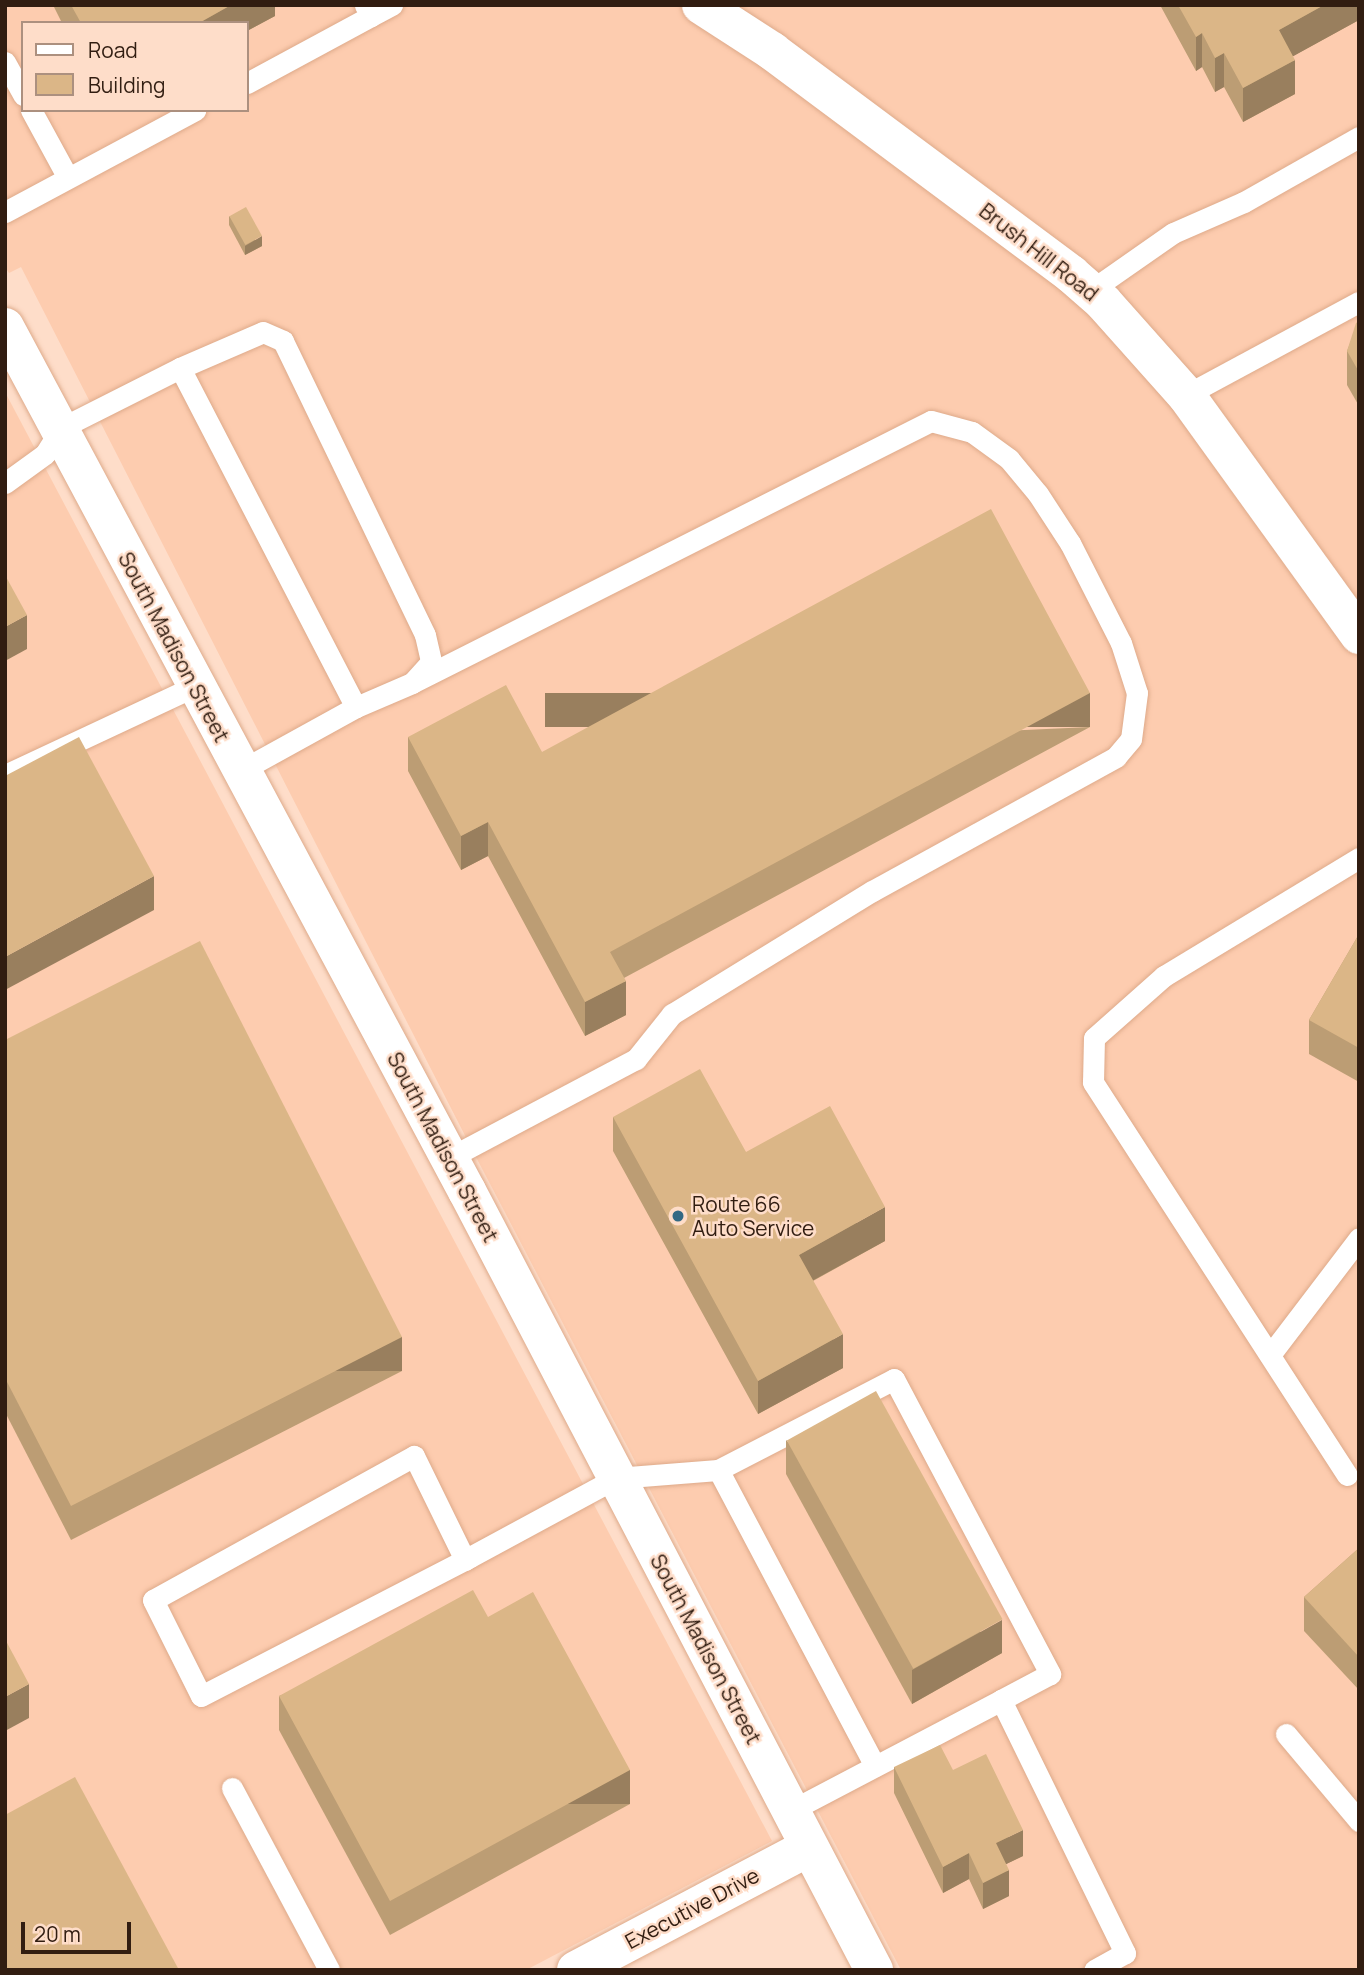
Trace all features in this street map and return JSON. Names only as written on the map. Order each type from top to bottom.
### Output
[{"type":"street","name":"Brush Hill Road","points":[[701,5],[772,51],[1090,290],[1186,395],[1359,635]]},
{"type":"street","name":"South Madison Street","points":[[5,327],[449,1158],[874,1970]]},
{"type":"street","name":"Executive Drive","points":[[576,1970],[809,1847]]},
{"type":"lane","points":[[248,82],[368,11],[392,5]]},
{"type":"lane","points":[[5,62],[21,90]]},
{"type":"lane","points":[[32,112],[68,178]]},
{"type":"lane","points":[[5,212],[191,112]]},
{"type":"lane","points":[[1090,290],[1173,233],[1244,202],[1359,137]]},
{"type":"lane","points":[[1186,395],[1359,302]]},
{"type":"lane","points":[[5,483],[45,454],[61,428],[180,368],[263,332],[283,341],[425,635],[431,663],[412,683]]},
{"type":"lane","points":[[180,368],[356,707]]},
{"type":"lane","points":[[240,771],[356,707],[412,683],[931,421],[972,432],[1009,459],[1038,494],[1070,543],[1121,643],[1137,693],[1130,739],[1116,757],[872,891],[672,1014],[636,1059],[449,1158]]},
{"type":"lane","points":[[5,775],[195,686]]},
{"type":"lane","points":[[1347,1475],[1093,1082],[1094,1038],[1164,976],[1359,859]]},
{"type":"lane","points":[[1270,1355],[1359,1238]]},
{"type":"lane","points":[[465,1560],[414,1457],[153,1600],[201,1696],[465,1560],[617,1478],[718,1470],[894,1378],[1050,1674],[790,1811]]},
{"type":"lane","points":[[718,1470],[875,1766]]},
{"type":"lane","points":[[1001,1700],[1125,1953],[1094,1970]]},
{"type":"lane","points":[[1286,1734],[1359,1821]]},
{"type":"lane","points":[[232,1788],[329,1970]]},
{"type":"shaded area","points":[[5,5],[1359,5],[1359,1970],[901,1970],[477,1159],[21,267],[9,273],[5,267]]},
{"type":"shaded area","points":[[5,392],[772,1841],[526,1970],[5,1970]]},
{"type":"building","points":[[71,5],[231,5],[203,21],[80,21]]},
{"type":"building","points":[[1178,5],[1324,5],[1279,30],[1295,60],[1243,88],[1224,53],[1215,58],[1202,33],[1196,37]]},
{"type":"building","points":[[246,207],[262,236],[245,245],[229,216]]},
{"type":"building","points":[[1359,321],[1359,372],[1347,351]]},
{"type":"building","points":[[991,509],[1090,693],[610,952],[626,981],[585,1002],[488,822],[461,836],[408,737],[506,685],[542,752]]},
{"type":"building","points":[[5,575],[27,615],[5,627]]},
{"type":"building","points":[[79,737],[154,876],[5,957],[5,776]]},
{"type":"building","points":[[1359,934],[1359,1048],[1309,1020]]},
{"type":"building","points":[[200,941],[402,1337],[71,1506],[5,1378],[5,1040]]},
{"type":"building","points":[[700,1069],[746,1152],[830,1106],[885,1207],[799,1255],[843,1334],[758,1381],[613,1117]]},
{"type":"building","points":[[876,1391],[1003,1619],[913,1669],[787,1440]]},
{"type":"building","points":[[1359,1548],[1359,1657],[1304,1597]]},
{"type":"building","points":[[473,1590],[488,1617],[533,1592],[630,1770],[390,1901],[279,1696]]},
{"type":"building","points":[[5,1639],[29,1684],[5,1697]]},
{"type":"building","points":[[940,1745],[953,1770],[986,1754],[1023,1830],[996,1843],[1009,1870],[983,1883],[969,1853],[943,1867],[894,1767]]},
{"type":"building","points":[[75,1777],[179,1970],[5,1970],[5,1815]]},
{"type":"place","name":"Route 66 Auto Service","points":[[678,1216]]}]
